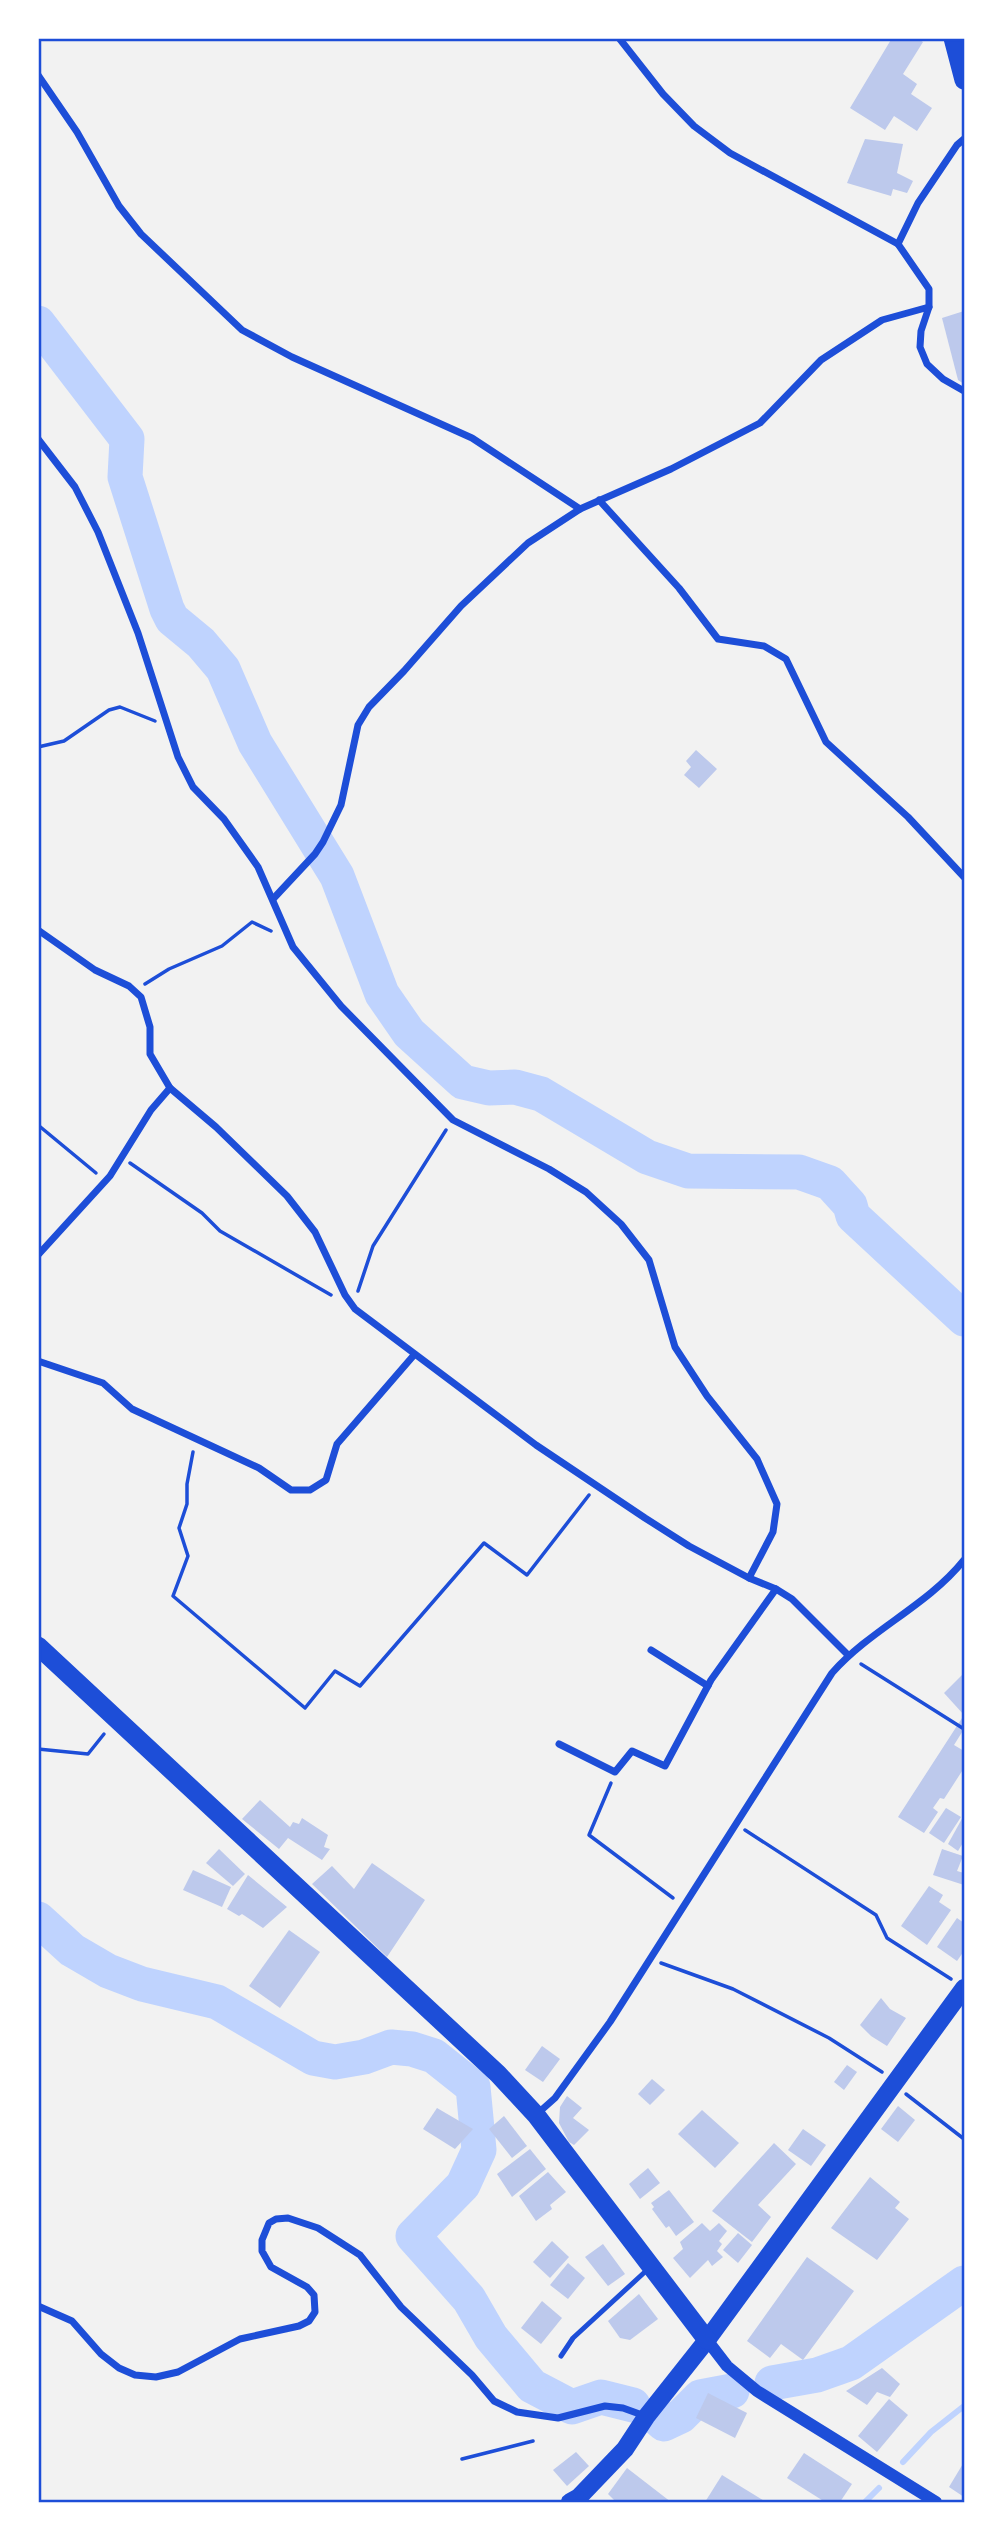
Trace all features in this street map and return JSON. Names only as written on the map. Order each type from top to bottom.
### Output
[{"type":"highway","points":[[953,38],[964,80]]},
{"type":"highway","points":[[38,1646],[488,2064],[536,2115],[708,2340]]},
{"type":"main road","points":[[570,2502],[579,2497],[625,2449],[646,2417],[708,2340],[895,2083],[959,1984]]},
{"type":"street","points":[[620,38],[663,94],[694,126],[721,146],[898,244],[929,289],[929,307],[921,331],[920,347],[927,364],[943,379],[964,391]]},
{"type":"street","points":[[38,75],[76,132],[118,206],[141,234],[242,330],[292,357],[472,438],[580,509]]},
{"type":"street","points":[[898,244],[918,203],[957,145],[964,139]]},
{"type":"street","points":[[273,899],[315,855],[323,842],[341,805],[358,725],[369,707],[470,597],[528,543],[580,509],[671,469],[760,423],[821,360],[882,320],[929,307]]},
{"type":"street","points":[[38,439],[75,487],[98,532],[138,633],[178,757],[193,787],[224,819],[258,867],[291,941],[341,1006],[453,1120],[550,1169],[586,1192],[621,1224],[649,1260],[675,1347],[707,1396],[757,1459],[777,1504],[773,1532],[749,1578]]},
{"type":"street","points":[[599,500],[680,588],[718,639],[764,646],[786,659],[826,742],[908,817],[964,877]]},
{"type":"street","points":[[38,930],[95,970],[141,997],[150,1027],[150,1054],[170,1088],[287,1196],[315,1232],[355,1309],[536,1445],[689,1546],[749,1578],[776,1589],[792,1600],[848,1655]]},
{"type":"street","points":[[38,1255],[105,1181],[123,1158],[151,1110],[170,1088]]},
{"type":"street","points":[[38,1361],[103,1383],[132,1409],[259,1468],[291,1490],[310,1490],[326,1480],[337,1444],[414,1355]]},
{"type":"street","points":[[536,2115],[555,2098],[610,2022],[734,1823],[832,1673],[848,1655],[915,1607],[952,1576],[964,1560]]},
{"type":"street","points":[[559,1744],[615,1772],[632,1751],[666,1766],[708,1686],[776,1589]]},
{"type":"street","points":[[651,1650],[708,1686]]},
{"type":"street","points":[[38,2306],[72,2321],[101,2354],[119,2368],[135,2375],[156,2377],[178,2372],[240,2339],[299,2326],[309,2321],[315,2312],[314,2295],[307,2287],[271,2267],[262,2251],[262,2240],[269,2223],[288,2218],[318,2228],[360,2255],[401,2307],[472,2375],[494,2401],[517,2412],[558,2418],[605,2406],[623,2408],[646,2417]]},
{"type":"street","points":[[708,2340],[727,2366],[757,2391],[936,2502]]},
{"type":"lane","points":[[561,2356],[573,2338],[652,2266]]},
{"type":"path","points":[[38,747],[64,741],[109,710],[120,707],[154,722],[167,722]]},
{"type":"path","points":[[134,991],[169,969],[222,946],[252,922],[291,941]]},
{"type":"path","points":[[350,1301],[357,1295],[373,1246],[453,1120]]},
{"type":"path","points":[[38,1125],[105,1181]]},
{"type":"path","points":[[123,1158],[202,1213],[220,1231],[355,1309]]},
{"type":"path","points":[[199,1440],[192,1455],[187,1504],[179,1528],[188,1556],[173,1596],[306,1708],[335,1671],[360,1686],[484,1543],[527,1576],[597,1485]]},
{"type":"path","points":[[848,1655],[964,1730]]},
{"type":"path","points":[[38,1749],[88,1754],[117,1719]]},
{"type":"path","points":[[615,1772],[589,1835],[682,1905]]},
{"type":"path","points":[[734,1823],[876,1915],[887,1938],[959,1984]]},
{"type":"path","points":[[649,1959],[733,1989],[829,2038],[895,2083],[964,2139]]},
{"type":"path","points":[[462,2459],[533,2441]]},
{"type":"building","points":[[892,38],[917,38],[923,42],[903,74],[917,84],[911,94],[932,108],[917,131],[894,116],[885,130],[850,108]]},
{"type":"building","points":[[865,139],[903,144],[897,173],[913,181],[907,193],[893,189],[891,196],[847,183]]},
{"type":"building","points":[[964,311],[964,384],[958,380],[942,318]]},
{"type":"building","points":[[696,750],[717,769],[699,788],[684,775],[691,767],[686,761]]},
{"type":"building","points":[[963,1674],[964,1676],[964,1715],[944,1693]]},
{"type":"building","points":[[964,1715],[964,1729],[954,1745],[964,1751],[964,1768],[944,1799],[940,1798],[933,1808],[938,1812],[924,1833],[898,1817]]},
{"type":"building","points":[[260,1800],[290,1827],[293,1822],[299,1824],[302,1818],[328,1835],[324,1847],[330,1849],[322,1860],[288,1838],[279,1849],[242,1819]]},
{"type":"building","points":[[946,1808],[961,1817],[944,1843],[929,1833]]},
{"type":"building","points":[[964,1815],[964,1841],[958,1851],[948,1844]]},
{"type":"building","points":[[219,1849],[245,1874],[233,1886],[206,1863]]},
{"type":"building","points":[[942,1849],[963,1856],[957,1871],[964,1873],[964,1885],[933,1875]]},
{"type":"building","points":[[372,1863],[425,1900],[387,1957],[312,1884],[332,1866],[354,1889]]},
{"type":"building","points":[[193,1870],[231,1887],[222,1907],[183,1890]]},
{"type":"building","points":[[248,1875],[287,1907],[263,1928],[242,1914],[239,1916],[227,1909]]},
{"type":"building","points":[[929,1886],[943,1895],[939,1902],[951,1910],[927,1945],[901,1926]]},
{"type":"building","points":[[957,1918],[964,1923],[964,1951],[957,1961],[937,1947]]},
{"type":"building","points":[[289,1930],[320,1952],[280,2008],[249,1986]]},
{"type":"building","points":[[881,1998],[890,2009],[906,2018],[887,2046],[860,2025]]},
{"type":"building","points":[[542,2046],[560,2059],[543,2082],[525,2070]]},
{"type":"building","points":[[847,2065],[857,2072],[844,2090],[834,2082]]},
{"type":"building","points":[[652,2079],[665,2090],[650,2105],[638,2094]]},
{"type":"building","points":[[567,2096],[582,2108],[573,2118],[589,2130],[574,2145],[569,2142],[559,2123],[560,2107]]},
{"type":"building","points":[[898,2106],[915,2120],[898,2142],[881,2129]]},
{"type":"building","points":[[437,2108],[473,2129],[455,2149],[423,2129]]},
{"type":"building","points":[[702,2110],[739,2143],[715,2168],[678,2134]]},
{"type":"building","points":[[504,2116],[527,2146],[512,2158],[489,2129]]},
{"type":"building","points":[[803,2129],[826,2145],[811,2166],[788,2150]]},
{"type":"building","points":[[774,2143],[796,2164],[758,2205],[771,2217],[752,2242],[712,2211]]},
{"type":"building","points":[[530,2149],[546,2169],[512,2197],[497,2174]]},
{"type":"building","points":[[648,2168],[660,2183],[640,2199],[629,2184]]},
{"type":"building","points":[[548,2172],[566,2192],[550,2205],[552,2209],[536,2221],[519,2196]]},
{"type":"building","points":[[870,2177],[900,2202],[895,2208],[909,2219],[877,2260],[831,2228]]},
{"type":"building","points":[[669,2190],[694,2222],[676,2236],[669,2226],[666,2228],[652,2209],[654,2207],[651,2203]]},
{"type":"building","points":[[702,2223],[710,2231],[719,2223],[727,2231],[719,2241],[722,2244],[717,2251],[723,2257],[712,2266],[708,2260],[690,2278],[673,2258],[683,2249],[680,2242]]},
{"type":"building","points":[[738,2233],[752,2245],[738,2263],[723,2250]]},
{"type":"building","points":[[552,2241],[569,2257],[550,2278],[533,2262]]},
{"type":"building","points":[[603,2244],[625,2274],[608,2286],[585,2257]]},
{"type":"building","points":[[807,2257],[854,2291],[803,2360],[781,2344],[770,2358],[747,2341]]},
{"type":"building","points":[[568,2263],[585,2278],[568,2299],[550,2285]]},
{"type":"building","points":[[639,2294],[658,2319],[630,2340],[620,2338],[608,2321]]},
{"type":"building","points":[[542,2301],[562,2318],[541,2344],[521,2328]]},
{"type":"building","points":[[882,2368],[900,2384],[890,2397],[877,2392],[867,2405],[846,2391]]},
{"type":"building","points":[[708,2393],[747,2413],[735,2438],[696,2418]]},
{"type":"building","points":[[889,2399],[908,2415],[877,2452],[858,2436]]},
{"type":"building","points":[[576,2452],[589,2466],[567,2486],[553,2470]]},
{"type":"building","points":[[804,2453],[852,2484],[840,2502],[825,2502],[787,2478]]},
{"type":"building","points":[[964,2462],[964,2497],[949,2487]]},
{"type":"building","points":[[627,2468],[671,2502],[616,2502],[608,2494]]},
{"type":"building","points":[[722,2475],[766,2502],[705,2502]]},
{"type":"waterway","points":[[38,323],[127,439],[125,477],[167,609],[172,619],[201,643],[223,669],[255,743],[337,876],[382,994],[409,1033],[463,1082],[489,1088],[515,1087],[541,1094],[647,1157],[688,1171],[799,1172],[830,1183],[850,1205],[853,1216],[964,1319]]},
{"type":"waterway","points":[[38,1919],[72,1950],[108,1971],[142,1984],[217,2002],[313,2058],[335,2062],[364,2057],[391,2047],[412,2049],[434,2056],[473,2087],[479,2150],[463,2185],[413,2236],[469,2299],[491,2337],[532,2386],[572,2407],[601,2397],[633,2405]]},
{"type":"waterway","points":[[772,2383],[817,2375],[851,2363],[964,2283]]},
{"type":"waterway","points":[[656,2417],[664,2424],[681,2416],[700,2397],[732,2391]]},
{"type":"waterway","points":[[903,2462],[931,2432],[964,2406]]},
{"type":"waterway","points":[[865,2502],[879,2488]]}]
